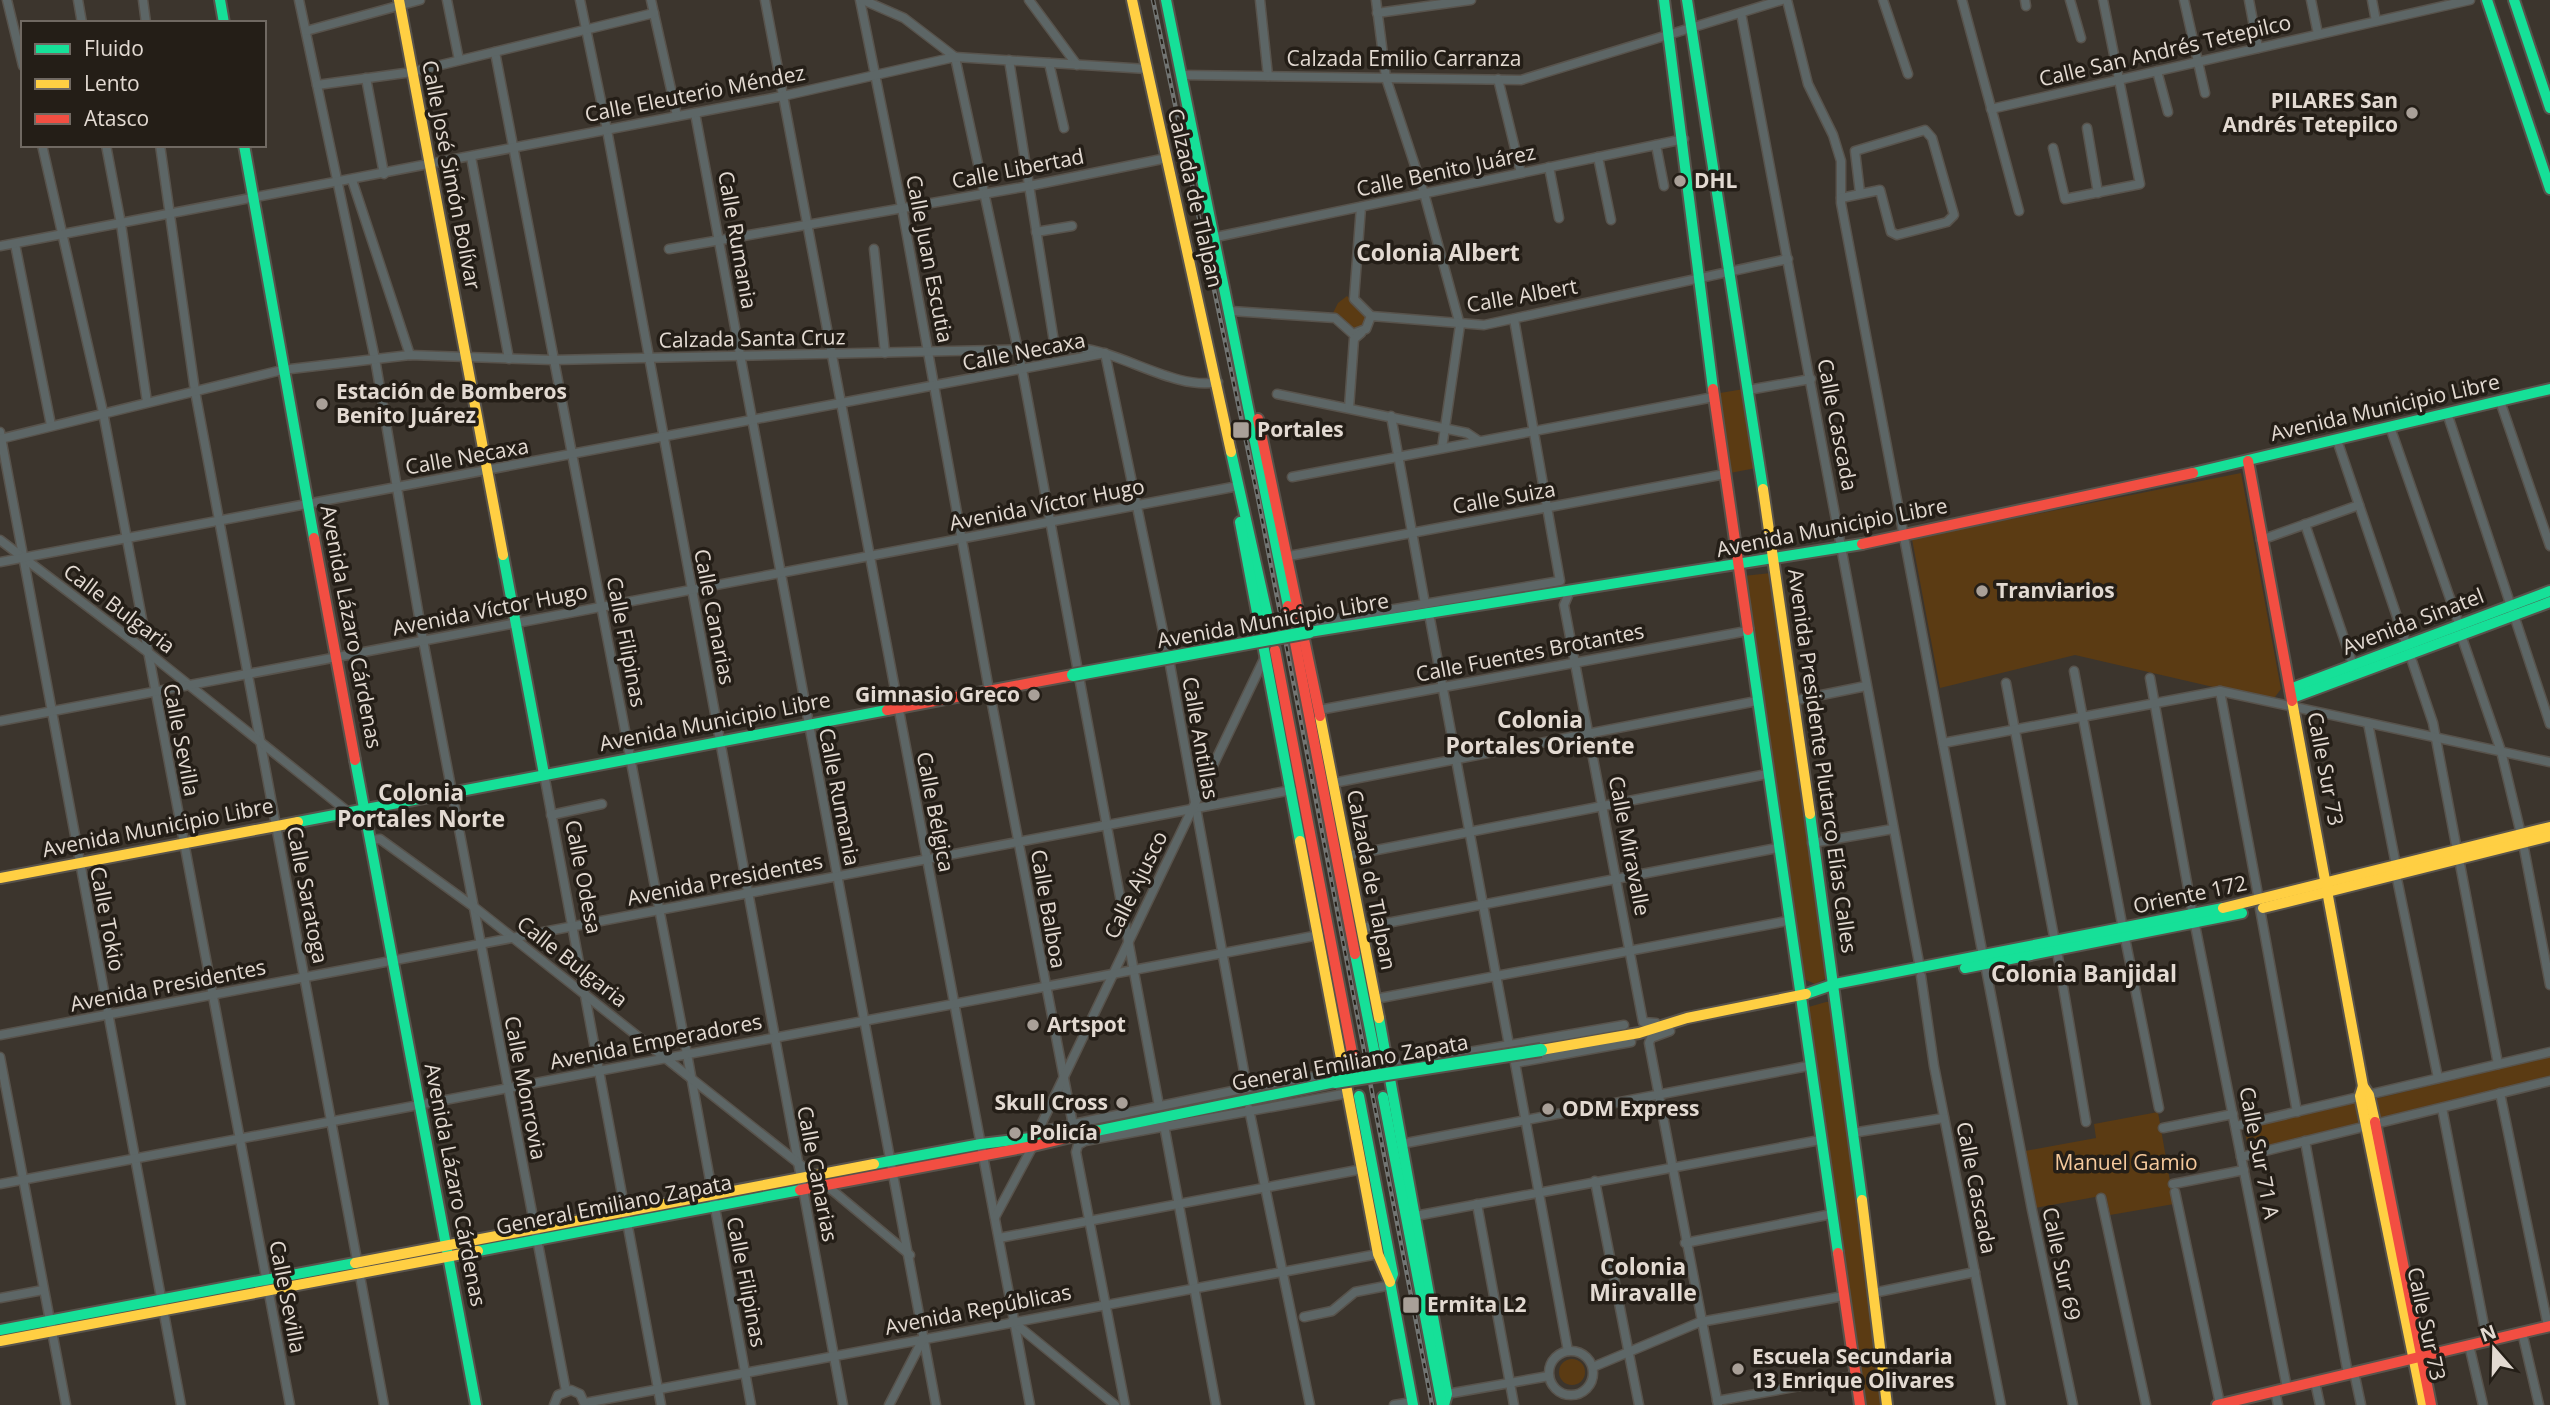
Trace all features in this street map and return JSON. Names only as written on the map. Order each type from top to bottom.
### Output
[{"type":"main road","points":[[220,0],[223,21]]},
{"type":"main road","name":"Calzada de Tlalpan","points":[[1132,0],[1223,403],[1268,618]]},
{"type":"main road","name":"Calzada de Tlalpan","points":[[1166,0],[1401,1144],[1444,1401]]},
{"type":"main road","points":[[1664,0],[1684,139],[1714,397],[1787,921],[1860,1405]]},
{"type":"main road","name":"Avenida Presidente Plutarco Elías Calles","points":[[1687,0],[1731,271],[1812,843],[1836,988],[1887,1405]]},
{"type":"main road","points":[[2487,0],[2550,189]]},
{"type":"main road","points":[[2514,0],[2550,108]]},
{"type":"main road","name":"Calle José Simón Bolívar","points":[[399,3],[466,357]]},
{"type":"main road","name":"Avenida Lázaro Cárdenas","points":[[244,147],[282,370],[476,1405]]},
{"type":"main road","name":"Calle Odesa","points":[[466,357],[544,774]]},
{"type":"main road","name":"Calzada de Tlalpan","points":[[1241,366],[1253,395],[1289,556],[1375,999],[1383,1066]]},
{"type":"main road","name":"Avenida Municipio Libre","points":[[0,877],[897,708],[990,695],[1077,674],[1309,632],[1842,548],[2248,461],[2550,389]]},
{"type":"main road","name":"Calzada de Tlalpan","points":[[1223,403],[1220,420],[1270,653],[1354,1094],[1393,1274],[1390,1284]]},
{"type":"main road","name":"Calle Sur 73","points":[[2248,461],[2423,1405]]},
{"type":"main road","name":"Avenida Sinatel","points":[[2292,699],[2353,665],[2460,630],[2513,610],[2550,591]]},
{"type":"main road","name":"Avenida Sinatel","points":[[2513,610],[2550,602]]},
{"type":"main road","name":"Avenida Sinatel","points":[[2292,699],[2407,649]]},
{"type":"main road","name":"Calzada de Tlalpan","points":[[1270,653],[1318,936],[1349,1067]]},
{"type":"main road","name":"Oriente 172","points":[[2522,839],[2550,827]]},
{"type":"main road","name":"Oriente 172","points":[[1836,988],[2194,920],[2458,854],[2522,839],[2550,836]]},
{"type":"main road","name":"General Emiliano Zapata","points":[[801,1183],[814,1175],[891,1166],[982,1149],[1020,1137],[1120,1126],[1335,1082],[1606,1039],[1640,1038],[1799,1001],[1836,988]]},
{"type":"main road","name":"General Emiliano Zapata","points":[[1640,1038],[1686,1018],[1799,1001]]},
{"type":"main road","name":"Calzada de Tlalpan","points":[[1354,1094],[1363,1169],[1378,1254],[1390,1284],[1412,1403]]},
{"type":"main road","points":[[1383,1097],[1444,1401]]},
{"type":"main road","name":"General Emiliano Zapata","points":[[982,1149],[1033,1146],[1071,1130]]},
{"type":"main road","name":"General Emiliano Zapata","points":[[0,1330],[50,1325],[801,1183],[825,1184],[891,1166]]},
{"type":"main road","name":"General Emiliano Zapata","points":[[0,1341],[50,1325]]},
{"type":"main road","points":[[2218,1405],[2549,1326]]},
{"type":"main road","name":"Calle Sur 73","points":[[2416,1358],[2431,1405]]},
{"type":"street","points":[[78,0],[82,21]]},
{"type":"street","points":[[143,0],[146,21]]},
{"type":"street","name":"Calle Monrovia","points":[[299,0],[375,359],[423,640],[566,1391]]},
{"type":"street","points":[[306,31],[399,3],[420,0]]},
{"type":"street","points":[[447,0],[459,60]]},
{"type":"street","name":"Calle Canarias","points":[[580,0],[607,130],[690,590],[843,1405]]},
{"type":"street","points":[[651,0],[677,116]]},
{"type":"street","name":"Calle Bélgica","points":[[765,0],[999,1238],[1012,1321],[1030,1405]]},
{"type":"street","points":[[861,0],[904,18],[955,57],[1018,348],[1159,1106]]},
{"type":"street","name":"Calle Juan Escutia","points":[[861,0],[929,353],[990,695]]},
{"type":"street","points":[[1029,0],[1077,65]]},
{"type":"street","points":[[1260,0],[1268,76]]},
{"type":"street","points":[[1376,0],[1386,78],[1424,193],[1460,325],[1442,449]]},
{"type":"street","points":[[1377,13],[1471,0]]},
{"type":"street","name":"Calzada Emilio Carranza","points":[[1182,75],[1521,80],[1784,0]]},
{"type":"street","name":"Calle Sur 69","points":[[1784,0],[1808,84],[1838,148],[1841,161],[1841,201],[2020,1152],[2073,1405]]},
{"type":"street","points":[[1883,0],[1908,74]]},
{"type":"street","points":[[1962,0],[2019,211]]},
{"type":"street","points":[[2070,0],[2081,38]]},
{"type":"street","points":[[2053,148],[2065,199],[2140,184],[2104,0]]},
{"type":"street","points":[[2184,0],[2205,93]]},
{"type":"street","points":[[2249,0],[2258,48]]},
{"type":"street","points":[[2311,0],[2318,34]]},
{"type":"street","points":[[2372,0],[2376,20]]},
{"type":"street","name":"Calle San Andrés Tetepilco","points":[[1991,109],[2470,0]]},
{"type":"street","points":[[4,1],[21,59]]},
{"type":"street","name":"Calle Cascada","points":[[1741,12],[1921,972],[1944,1118],[2001,1405]]},
{"type":"street","points":[[317,85],[412,72],[654,13]]},
{"type":"street","name":"Calle Filipinas","points":[[495,52],[631,758],[751,1405]]},
{"type":"street","name":"Calle Eleuterio Méndez","points":[[0,246],[783,96],[955,57],[1147,69]]},
{"type":"street","points":[[1009,60],[1055,348]]},
{"type":"street","points":[[1049,62],[1064,128]]},
{"type":"street","points":[[2157,71],[2168,112]]},
{"type":"street","points":[[366,78],[384,174]]},
{"type":"street","points":[[1498,79],[1521,173]]},
{"type":"street","name":"Calle Rumania","points":[[695,113],[936,1405]]},
{"type":"street","points":[[2087,128],[2098,192]]},
{"type":"street","points":[[1841,201],[1860,193],[1880,190],[1891,232],[1895,235],[1947,222],[1954,215],[1932,138],[1925,130],[1855,151],[1860,193]]},
{"type":"street","name":"Calle Benito Juárez","points":[[1216,237],[1684,139]]},
{"type":"street","points":[[1656,145],[1664,186]]},
{"type":"street","name":"Calle Sevilla","points":[[41,147],[103,412],[145,650],[290,1405]]},
{"type":"street","points":[[106,147],[121,224],[147,402]]},
{"type":"street","name":"Calle Saratoga","points":[[160,147],[195,391],[384,1405]]},
{"type":"street","points":[[471,156],[509,359]]},
{"type":"street","points":[[1598,157],[1611,220]]},
{"type":"street","name":"Calle Libertad","points":[[669,249],[1029,186],[1167,158]]},
{"type":"street","points":[[1549,167],[1559,218]]},
{"type":"street","points":[[352,180],[410,355]]},
{"type":"street","points":[[1349,408],[1354,340],[1368,326],[1371,316],[1354,299],[1361,206]]},
{"type":"street","points":[[1036,232],[1072,226]]},
{"type":"street","points":[[15,244],[51,425]]},
{"type":"street","points":[[874,249],[885,353]]},
{"type":"street","name":"Calle Albert","points":[[1371,316],[1484,325],[1788,259]]},
{"type":"street","points":[[1231,311],[1335,318],[1353,334],[1361,333]]},
{"type":"street","points":[[1514,319],[1547,507]]},
{"type":"street","name":"Calzada Santa Cruz","points":[[0,436],[282,370],[410,355],[553,360],[741,358],[1018,348],[1090,349],[1193,383],[1218,382]]},
{"type":"street","name":"Calle Necaxa","points":[[0,562],[1105,353]]},
{"type":"street","name":"Calle Antillas","points":[[1105,353],[1170,665],[1247,1088]]},
{"type":"street","points":[[1748,390],[1811,379]]},
{"type":"street","points":[[1277,394],[1467,433],[1479,441]]},
{"type":"street","points":[[1292,477],[1714,397]]},
{"type":"street","points":[[2500,401],[2550,546]]},
{"type":"street","points":[[2447,413],[2550,724]]},
{"type":"street","points":[[1391,416],[1425,604]]},
{"type":"street","points":[[2390,427],[2501,751],[2522,839],[2550,985]]},
{"type":"street","name":"Calle Tokio","points":[[0,436],[50,712],[137,1158],[181,1405]]},
{"type":"street","points":[[2337,440],[2437,738],[2498,1064]]},
{"type":"street","name":"Calle Suiza","points":[[1289,556],[1725,474]]},
{"type":"street","name":"Avenida Víctor Hugo","points":[[0,721],[1233,487]]},
{"type":"street","points":[[2262,540],[2359,505]]},
{"type":"street","name":"Avenida Municipio Libre","points":[[1318,622],[1560,582],[1547,507]]},
{"type":"street","points":[[2305,524],[2353,665]]},
{"type":"street","name":"Calle Bulgaria","points":[[0,540],[145,650],[347,811]]},
{"type":"street","name":"Calle Miravalle","points":[[1570,592],[1564,605],[1644,1023],[1686,1018]]},
{"type":"street","points":[[1430,619],[1509,1045]]},
{"type":"street","name":"Calle Fuentes Brotantes","points":[[1319,710],[1747,631]]},
{"type":"street","name":"Calle Ajusco","points":[[1038,1131],[1270,653]]},
{"type":"street","points":[[2074,671],[2159,1108]]},
{"type":"street","name":"Calle Sur 71 A","points":[[2150,678],[2194,920],[2244,1170],[2281,1390],[2278,1405]]},
{"type":"street","points":[[2006,682],[2086,1122]]},
{"type":"street","points":[[1792,701],[1866,686]]},
{"type":"street","points":[[1943,743],[2220,691],[2292,699],[2368,723],[2550,762]]},
{"type":"street","points":[[2220,691],[2297,1112]]},
{"type":"street","name":"Calle Balboa","points":[[990,695],[1071,1130]]},
{"type":"street","points":[[1333,783],[1757,701]]},
{"type":"street","points":[[2368,723],[2438,1078]]},
{"type":"street","name":"Calle Odesa","points":[[544,774],[586,995],[597,1072],[661,1405]]},
{"type":"street","points":[[1346,856],[1767,774]]},
{"type":"street","name":"Avenida Presidentes","points":[[0,1035],[1292,790]]},
{"type":"street","points":[[551,815],[602,804]]},
{"type":"street","points":[[1812,843],[1893,829]]},
{"type":"street","name":"Calle Bulgaria","points":[[371,840],[380,839],[474,906],[814,1175],[910,1255]]},
{"type":"street","points":[[1361,928],[1777,848]]},
{"type":"street","points":[[1375,999],[1787,921]]},
{"type":"street","name":"Avenida Emperadores","points":[[0,1184],[1318,936]]},
{"type":"street","points":[[1383,1066],[1624,1025]]},
{"type":"street","points":[[1568,1351],[1515,1063],[1640,1038],[1658,1095],[1717,1403],[1855,1376]]},
{"type":"street","points":[[2236,1126],[2297,1112],[2364,1092],[2550,1052]]},
{"type":"street","points":[[0,1057],[21,1180],[66,1405]]},
{"type":"street","points":[[1401,1144],[1808,1066]]},
{"type":"street","name":"General Emiliano Zapata","points":[[1020,1137],[1038,1131],[1071,1130],[1159,1106],[1349,1067]]},
{"type":"street","points":[[2241,1157],[2550,1081]]},
{"type":"street","points":[[2500,1093],[2549,1326]]},
{"type":"street","name":"General Emiliano Zapata","points":[[1090,1221],[1076,1152],[1078,1145],[1085,1141],[1249,1109],[1354,1094]]},
{"type":"street","points":[[2442,1108],[2487,1341]]},
{"type":"street","points":[[1249,1109],[1268,1187],[1310,1405]]},
{"type":"street","points":[[2163,1128],[2234,1114]]},
{"type":"street","points":[[1852,1133],[1944,1118]]},
{"type":"street","points":[[1164,1125],[1216,1405]]},
{"type":"street","points":[[1415,1216],[1820,1140]]},
{"type":"street","points":[[2305,1142],[2351,1373],[2361,1405]]},
{"type":"street","points":[[995,1218],[1033,1146]]},
{"type":"street","points":[[999,1238],[1363,1169]]},
{"type":"street","points":[[2218,1405],[2174,1188],[2244,1170]]},
{"type":"street","points":[[1595,1181],[1639,1405]]},
{"type":"street","points":[[2101,1198],[2146,1405]]},
{"type":"street","points":[[1476,1204],[1514,1405]]},
{"type":"street","points":[[1685,1243],[1832,1214]]},
{"type":"street","points":[[1090,1221],[1125,1405]]},
{"type":"street","name":"Avenida Repúblicas","points":[[585,1404],[1012,1321],[1378,1254]]},
{"type":"street","points":[[1873,1293],[1975,1272]]},
{"type":"street","points":[[1304,1317],[1332,1311],[1355,1292],[1390,1284]]},
{"type":"street","points":[[0,1298],[43,1290]]},
{"type":"street","points":[[1593,1367],[1700,1322],[1844,1296]]},
{"type":"street","points":[[1012,1321],[1115,1405]]},
{"type":"street","points":[[2522,1332],[2539,1405]]},
{"type":"street","points":[[890,1405],[923,1338]]},
{"type":"street","points":[[2469,1345],[2483,1405]]},
{"type":"street","points":[[1568,1351],[1586,1356],[1593,1367],[1592,1382],[1574,1395],[1555,1388],[1549,1376],[1556,1357],[1568,1351]]},
{"type":"street","points":[[1444,1401],[1509,1383],[1549,1376]]},
{"type":"street","points":[[2315,1382],[2320,1405]]},
{"type":"street","points":[[554,1405],[558,1395],[566,1391],[580,1394],[585,1404]]},
{"type":"street","points":[[1574,1395],[1577,1405]]},
{"type":"street","points":[[1394,1405],[1412,1403]]},
{"type":"green space","points":[[1347,296],[1367,316],[1362,325],[1354,330],[1333,313],[1338,303]]},
{"type":"green space","points":[[1744,389],[1756,468],[1725,474],[1714,394]]},
{"type":"green space","points":[[2241,473],[2281,689],[2275,697],[2265,699],[2075,655],[1940,688],[1912,539]]},
{"type":"green space","points":[[1771,573],[1828,973],[1827,978],[1815,984],[1804,979],[1743,576]]},
{"type":"green space","points":[[1831,1002],[1833,1007],[1885,1405],[1864,1405],[1805,1008]]},
{"type":"green space","points":[[2550,1056],[2550,1078],[2380,1118],[2375,1099]]},
{"type":"green space","points":[[2359,1100],[2363,1124],[2249,1152],[2244,1128]]},
{"type":"green space","name":"Manuel Gamio","points":[[2158,1112],[2174,1204],[2110,1215],[2106,1195],[2035,1208],[2025,1151],[2096,1138],[2094,1124]]},
{"type":"green space","points":[[1572,1359],[1582,1362],[1585,1372],[1582,1382],[1572,1385],[1562,1382],[1559,1372],[1562,1362]]},
{"type":"tunnel","points":[[1268,618],[1275,650]]},
{"type":"railway","points":[[1153,0],[1258,498],[1432,1405]]},
{"type":"traffic: fast","points":[[220,0],[224,21]]},
{"type":"traffic: fast","points":[[1166,0],[1288,606]]},
{"type":"traffic: fast","points":[[1664,0],[1713,389]]},
{"type":"traffic: fast","points":[[1687,0],[1763,489]]},
{"type":"traffic: fast","points":[[2487,0],[2550,189]]},
{"type":"traffic: fast","points":[[2514,0],[2550,108]]},
{"type":"traffic: fast","points":[[244,147],[314,538]]},
{"type":"traffic: fast","points":[[2193,473],[2550,389]]},
{"type":"traffic: fast","points":[[1231,452],[1268,618]]},
{"type":"traffic: fast","points":[[1240,522],[1300,841]]},
{"type":"traffic: fast","points":[[1309,632],[1862,544]]},
{"type":"traffic: fast","points":[[503,555],[544,774]]},
{"type":"traffic: fast","points":[[2290,689],[2550,591]]},
{"type":"traffic: fast","points":[[2292,698],[2550,602]]},
{"type":"traffic: fast","points":[[1748,630],[1838,1253]]},
{"type":"traffic: fast","points":[[1073,675],[1309,632]]},
{"type":"traffic: fast","points":[[298,822],[887,710]]},
{"type":"traffic: fast","points":[[355,760],[476,1405]]},
{"type":"traffic: fast","points":[[1810,814],[1862,1200]]},
{"type":"traffic: fast","points":[[1806,994],[1835,984],[2223,908]]},
{"type":"traffic: fast","points":[[1965,968],[2242,913]]},
{"type":"traffic: fast","points":[[1355,954],[1377,1065]]},
{"type":"traffic: fast","points":[[1379,1018],[1447,1394],[1444,1405]]},
{"type":"traffic: fast","points":[[1335,1082],[1541,1050]]},
{"type":"traffic: fast","points":[[1096,1131],[1335,1082]]},
{"type":"traffic: fast","points":[[1359,1096],[1393,1274],[1390,1282],[1413,1405]]},
{"type":"traffic: fast","points":[[1383,1097],[1442,1405]]},
{"type":"traffic: fast","points":[[874,1164],[981,1144],[1054,1135]]},
{"type":"traffic: fast","points":[[478,1251],[800,1190]]},
{"type":"traffic: fast","points":[[0,1330],[355,1263]]},
{"type":"traffic: slow","points":[[399,0],[503,555]]},
{"type":"traffic: slow","points":[[1132,0],[1231,452]]},
{"type":"traffic: slow","points":[[1763,489],[1810,814]]},
{"type":"traffic: slow","points":[[2292,701],[2363,1086],[2369,1095],[2375,1122]]},
{"type":"traffic: slow","points":[[1320,716],[1379,1018]]},
{"type":"traffic: slow","points":[[0,878],[298,822]]},
{"type":"traffic: slow","points":[[2223,908],[2550,827]]},
{"type":"traffic: slow","points":[[2263,908],[2550,836]]},
{"type":"traffic: slow","points":[[1300,841],[1378,1254],[1390,1282]]},
{"type":"traffic: slow","points":[[1541,1050],[1639,1033],[1687,1018],[1806,994]]},
{"type":"traffic: slow","points":[[2363,1086],[2360,1096],[2423,1405]]},
{"type":"traffic: slow","points":[[355,1263],[874,1164]]},
{"type":"traffic: slow","points":[[1862,1200],[1887,1405]]},
{"type":"traffic: slow","points":[[0,1341],[478,1251]]},
{"type":"traffic: jam","points":[[1713,389],[1748,630]]},
{"type":"traffic: jam","points":[[1258,419],[1320,716]]},
{"type":"traffic: jam","points":[[2248,461],[2292,701]]},
{"type":"traffic: jam","points":[[1862,544],[2193,473]]},
{"type":"traffic: jam","points":[[314,538],[355,760]]},
{"type":"traffic: jam","points":[[1288,606],[1355,954]]},
{"type":"traffic: jam","points":[[1275,650],[1354,1063]]},
{"type":"traffic: jam","points":[[887,710],[1073,675]]},
{"type":"traffic: jam","points":[[2375,1122],[2431,1405]]},
{"type":"traffic: jam","points":[[800,1190],[1033,1146],[1096,1131]]},
{"type":"traffic: jam","points":[[1838,1253],[1860,1405]]},
{"type":"traffic: jam","points":[[2217,1405],[2550,1326]]},
{"type":"place","name":"PILARES San Andrés Tetepilco","points":[[2412,113]]},
{"type":"place","name":"DHL","points":[[1680,181]]},
{"type":"place","name":"Estación de Bomberos Benito Juárez","points":[[322,404]]},
{"type":"place","name":"Portales","points":[[1241,430]]},
{"type":"place","name":"Tranviarios","points":[[1982,591]]},
{"type":"place","name":"Gimnasio Greco","points":[[1034,695]]},
{"type":"place","name":"Artspot","points":[[1033,1025]]},
{"type":"place","name":"Skull Cross","points":[[1122,1103]]},
{"type":"place","name":"ODM Express","points":[[1548,1109]]},
{"type":"place","name":"Policía","points":[[1015,1133]]},
{"type":"place","name":"Ermita L2","points":[[1411,1305]]},
{"type":"place","name":"Escuela Secundaria 13 Enrique Olivares","points":[[1738,1369]]},
{"type":"district","name":"Colonia Albert","points":[[1438,253]]},
{"type":"district","name":"Colonia Portales Oriente","points":[[1540,733]]},
{"type":"district","name":"Colonia Portales Norte","points":[[421,806]]},
{"type":"district","name":"Colonia Banjidal","points":[[2084,974]]},
{"type":"district","name":"Colonia Miravalle","points":[[1643,1280]]}]
